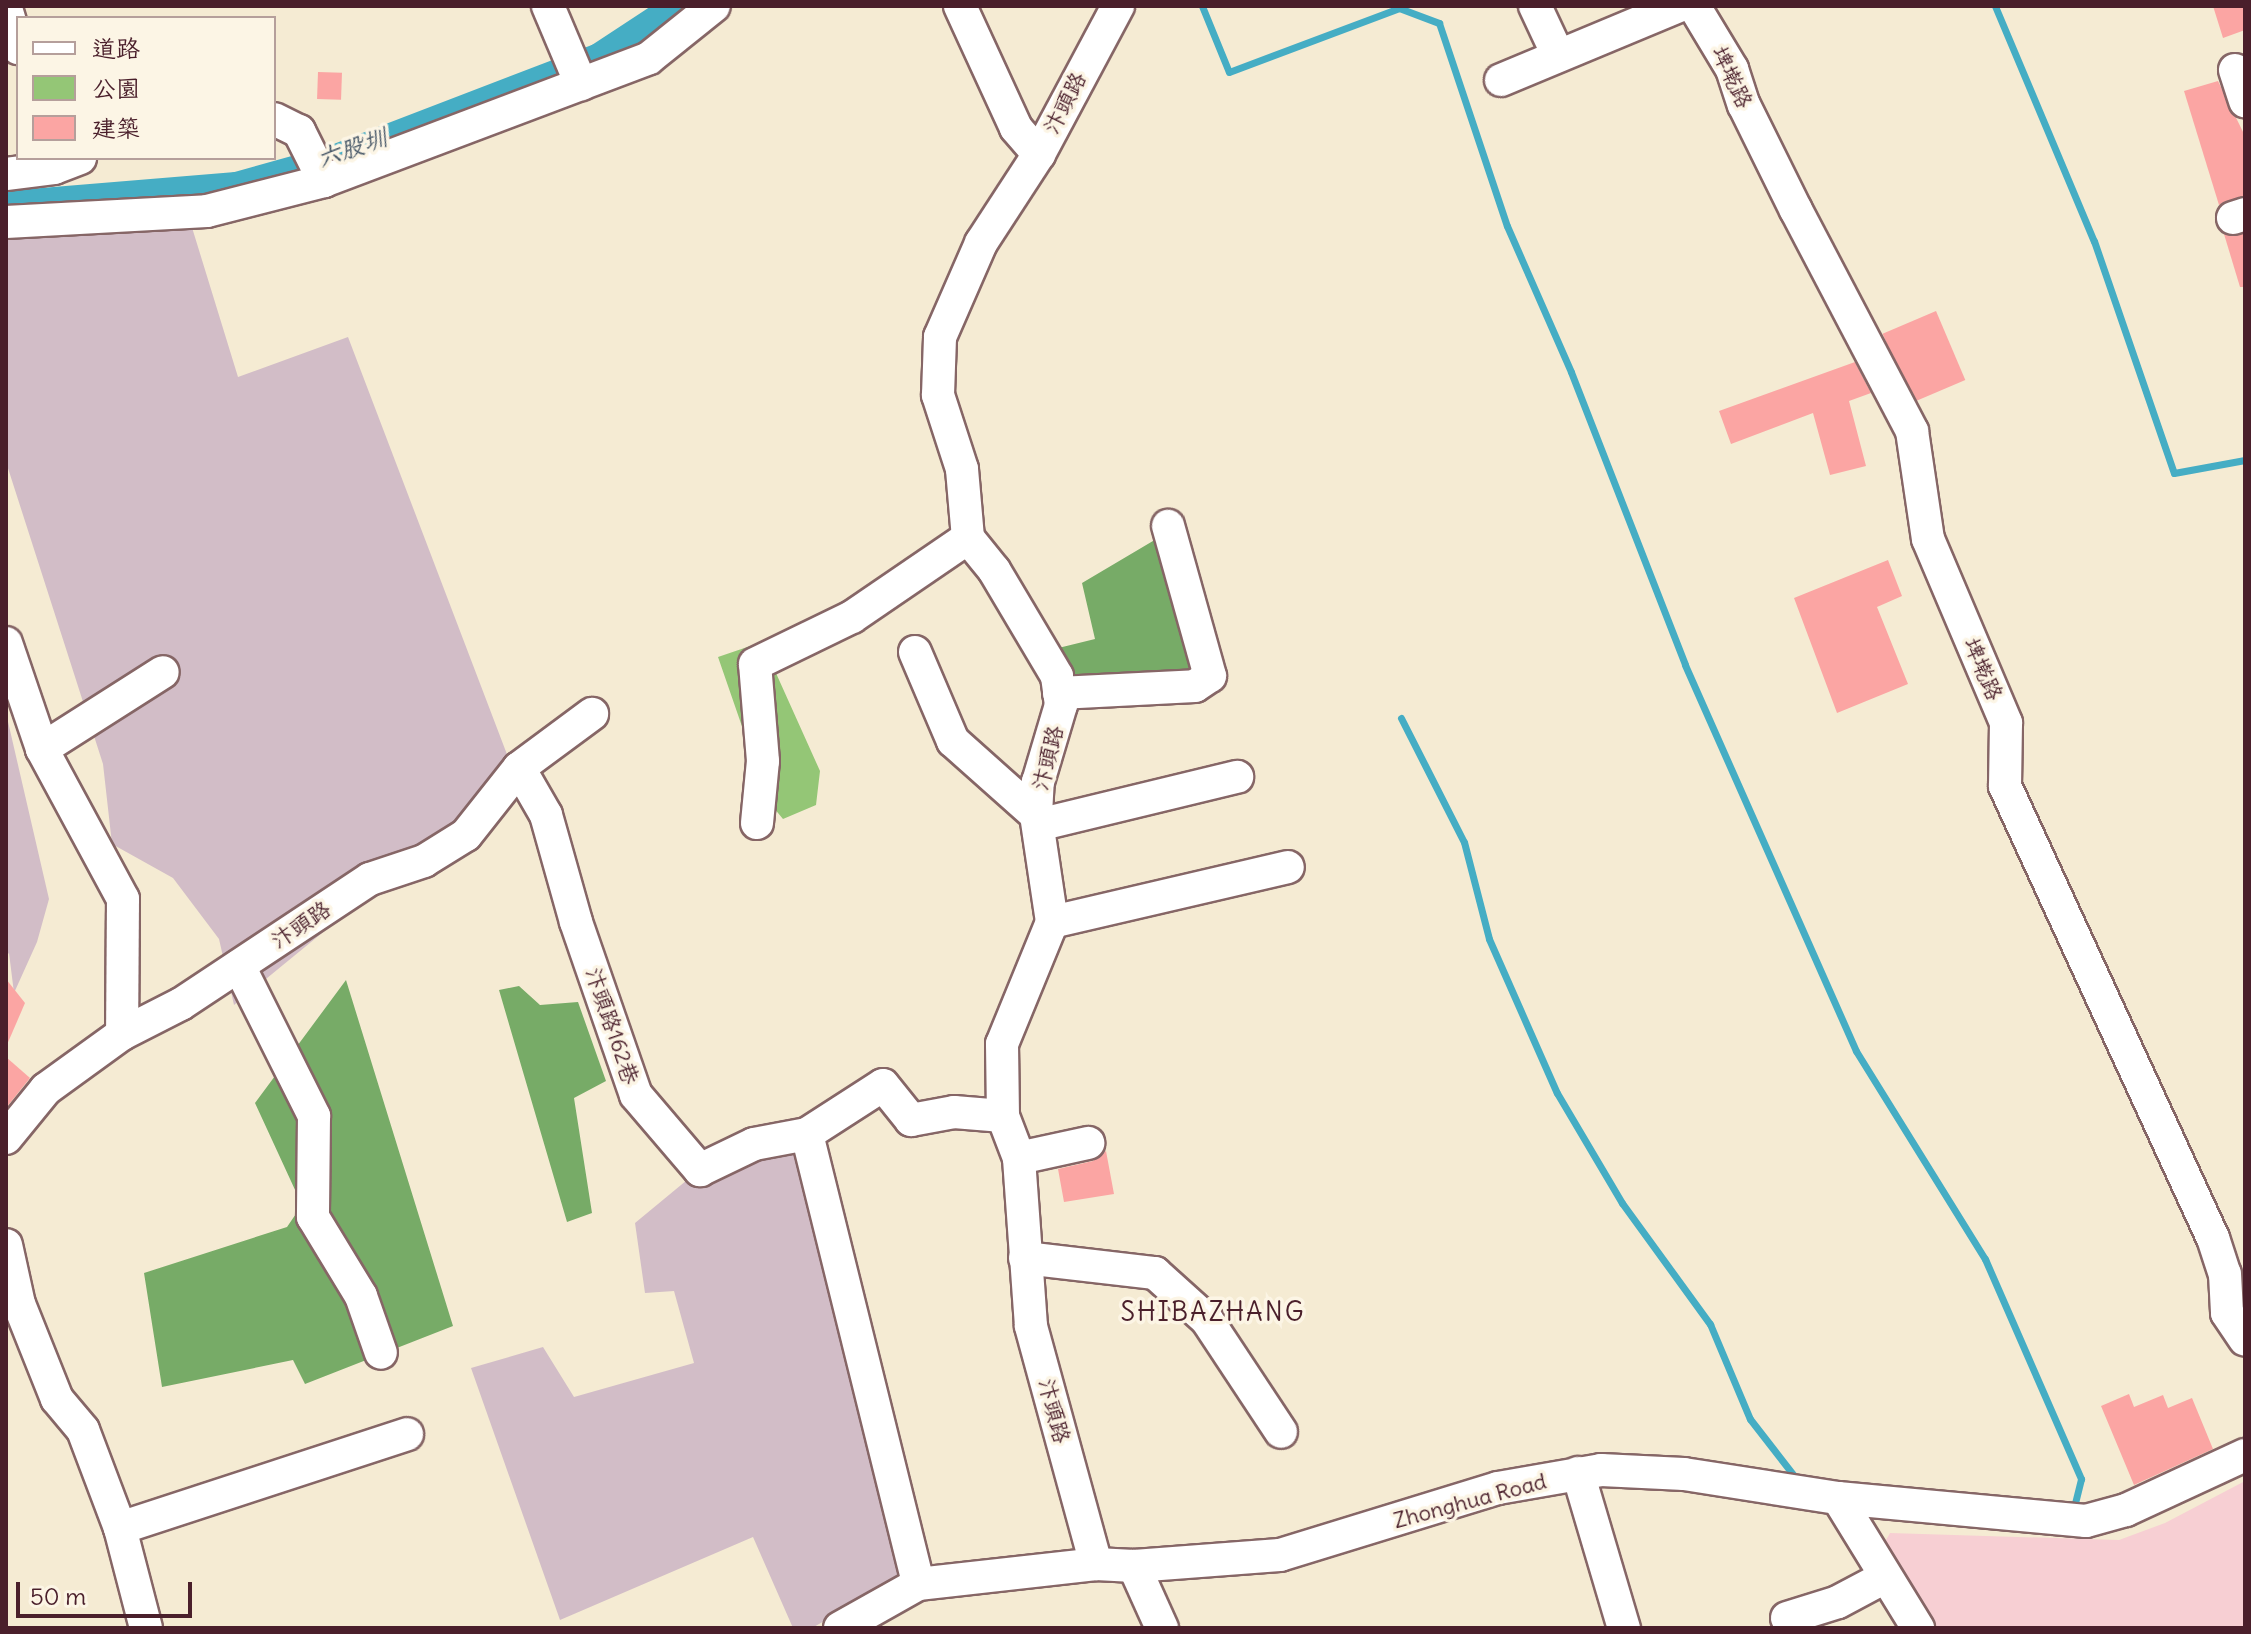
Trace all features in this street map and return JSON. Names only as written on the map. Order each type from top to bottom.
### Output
[{"type":"street","points":[[548,6],[574,70]]},
{"type":"street","points":[[6,222],[207,211],[321,176],[574,70],[649,58],[714,6]]},
{"type":"street","points":[[960,6],[1016,128],[1039,154]]},
{"type":"street","name":"汴頭路","points":[[1096,1564],[1031,1326],[1019,1158],[1003,1116],[1002,1044],[1052,922],[1037,820],[1038,782],[1055,734],[1059,693],[1057,676],[1011,598],[968,538],[962,469],[938,395],[940,337],[981,243],[1039,154],[1118,6]]},
{"type":"street","points":[[1535,6],[1558,55]]},
{"type":"street","points":[[1501,80],[1679,6]]},
{"type":"street","name":"埤墘路","points":[[1694,6],[1732,69],[1796,210],[1912,431],[1928,539],[2006,723],[2005,786],[2213,1238],[2225,1274],[2227,1313],[2245,1340]]},
{"type":"street","points":[[6,8],[16,41]]},
{"type":"street","points":[[2235,70],[2245,101]]},
{"type":"street","points":[[286,125],[321,176]]},
{"type":"street","points":[[6,174],[62,161]]},
{"type":"street","points":[[1059,693],[1195,686],[1210,676],[1168,526]]},
{"type":"street","points":[[757,823],[763,761],[755,664],[852,617],[968,538]]},
{"type":"street","points":[[6,643],[42,749],[123,899],[122,1034]]},
{"type":"street","points":[[915,652],[953,741],[1037,820],[1237,777]]},
{"type":"street","points":[[42,749],[163,672]]},
{"type":"street","name":"汴頭路","points":[[6,1138],[46,1089],[122,1034],[239,966],[370,879],[424,861],[466,835],[519,768],[592,714]]},
{"type":"street","name":"汴頭路162巷","points":[[519,768],[546,815],[580,935],[636,1095],[700,1170],[754,1144],[807,1134],[883,1085],[911,1120],[954,1112],[1003,1116]]},
{"type":"street","points":[[1052,922],[1288,867]]},
{"type":"street","points":[[239,966],[314,1116],[313,1217],[361,1296],[381,1353]]},
{"type":"street","points":[[807,1134],[918,1584]]},
{"type":"street","points":[[1019,1158],[1088,1143]]},
{"type":"street","points":[[6,1245],[19,1304],[35,1345],[57,1399],[83,1430],[120,1528],[146,1628]]},
{"type":"street","points":[[1025,1258],[1155,1273],[1207,1320],[1281,1432]]},
{"type":"street","points":[[120,1528],[407,1434]]},
{"type":"street","name":"Zhonghua Road","points":[[840,1628],[918,1584],[1096,1564],[1134,1566],[1280,1555],[1498,1488],[1578,1473],[1684,1474],[1838,1498],[2086,1521],[2126,1510],[2245,1455]]},
{"type":"street","points":[[1578,1473],[1624,1628]]},
{"type":"street","points":[[1838,1498],[1918,1628]]},
{"type":"street","points":[[1134,1566],[1162,1628]]},
{"type":"street","points":[[1787,1618],[1838,1602],[1885,1577]]},
{"type":"shaded area","points":[[190,221],[238,377],[348,337],[511,765],[471,811],[234,1005],[219,939],[173,878],[112,844],[103,764],[6,462],[6,230]]},
{"type":"shaded area","points":[[6,713],[49,899],[37,942],[14,993],[9,953],[6,956]]},
{"type":"shaded area","points":[[793,1144],[912,1571],[812,1628],[793,1628],[753,1537],[560,1620],[471,1368],[543,1347],[574,1397],[694,1363],[674,1291],[645,1293],[635,1223],[704,1166]]},
{"type":"shaded area","points":[[2245,1481],[2245,1628],[1932,1628],[1881,1549],[1890,1533],[2119,1540],[2165,1523]]},
{"type":"green space","points":[[1158,538],[1199,658],[1181,688],[1059,702],[1038,653],[1095,639],[1082,583]]},
{"type":"green space","points":[[762,642],[820,771],[816,805],[783,819],[749,778],[746,738],[718,657]]},
{"type":"green space","points":[[346,980],[453,1326],[305,1384],[293,1360],[162,1387],[144,1273],[287,1227],[302,1205],[255,1103]]},
{"type":"green space","points":[[519,986],[540,1005],[578,1002],[606,1081],[574,1098],[592,1213],[567,1222],[499,990]]},
{"type":"building","points":[[2213,6],[2245,6],[2245,30],[2223,38]]},
{"type":"building","points":[[318,72],[342,73],[341,100],[317,99]]},
{"type":"building","points":[[2218,81],[2245,136],[2245,196],[2219,205],[2184,91]]},
{"type":"building","points":[[2224,234],[2245,234],[2245,287],[2240,287]]},
{"type":"building","points":[[1936,311],[1965,380],[1912,403],[1883,334]]},
{"type":"building","points":[[1855,362],[1871,393],[1849,401],[1866,466],[1830,475],[1813,413],[1731,444],[1719,411]]},
{"type":"building","points":[[1888,560],[1902,596],[1877,607],[1908,684],[1837,713],[1794,598]]},
{"type":"building","points":[[6,979],[25,1003],[6,1047]]},
{"type":"building","points":[[6,1057],[30,1078],[6,1108]]},
{"type":"building","points":[[1106,1151],[1114,1194],[1064,1202],[1058,1169],[1093,1161]]},
{"type":"building","points":[[2129,1394],[2134,1407],[2163,1395],[2168,1408],[2192,1398],[2213,1449],[2134,1485],[2101,1406]]},
{"type":"waterway","name":"六股圳","points":[[6,203],[236,184],[336,156],[597,56],[673,6]]},
{"type":"waterway","points":[[1202,6],[1229,72],[1399,8],[1439,23],[1507,226],[1571,372],[1685,665],[1856,1051],[1985,1259],[2081,1479],[2075,1503]]},
{"type":"waterway","points":[[1995,6],[2094,241],[2174,473],[2245,460]]},
{"type":"waterway","points":[[1401,718],[1464,842],[1489,939],[1557,1093],[1622,1203],[1710,1324],[1750,1419],[1795,1477]]},
{"type":"district","name":"SHIBAZHANG","points":[[1213,1312]]}]
